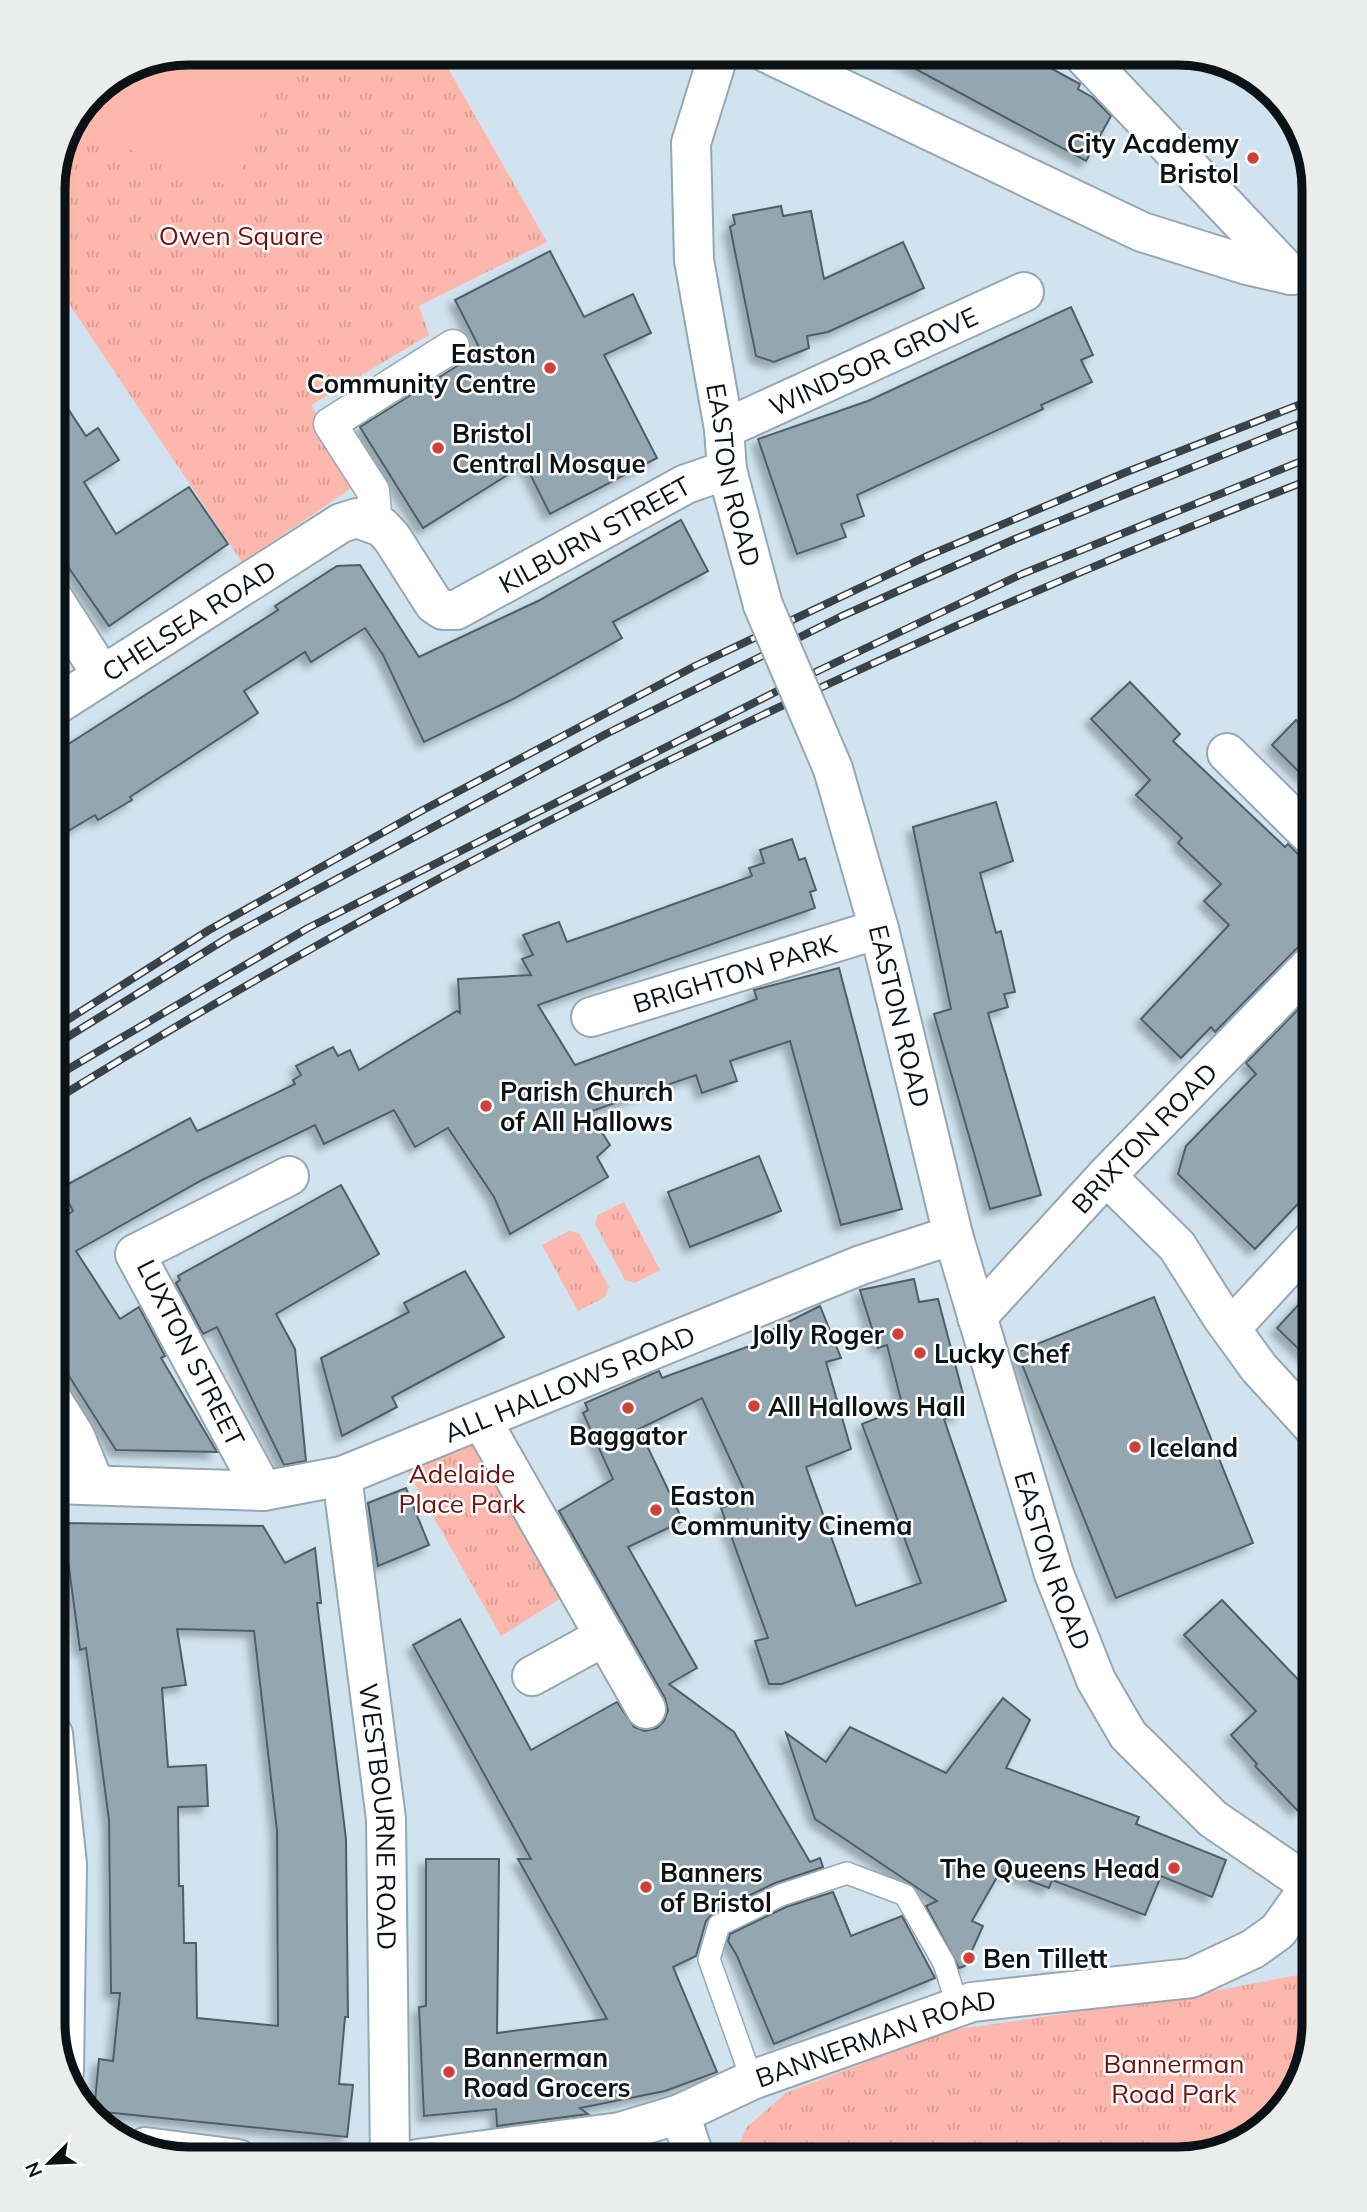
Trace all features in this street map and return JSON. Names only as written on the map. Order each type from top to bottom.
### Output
[{"type":"street","name":"EASTON ROAD","points":[[715,65],[691,143],[694,260],[724,429],[727,470],[763,605],[833,769],[879,929],[953,1235],[1054,1574],[1074,1629],[1102,1691],[1128,1735],[1213,1819],[1302,1880]]},
{"type":"street","points":[[792,65],[1142,232],[1247,265],[1302,274]]},
{"type":"street","points":[[1093,65],[1302,273]]},
{"type":"street","name":"WINDSOR GROVE","points":[[724,429],[1024,292]]},
{"type":"street","points":[[376,524],[373,491],[330,424],[453,346]]},
{"type":"street","name":"KILBURN STREET","points":[[376,524],[392,538],[434,604],[443,610],[456,610],[468,606],[686,484],[727,470]]},
{"type":"street","name":"CHELSEA ROAD","points":[[65,699],[341,523],[357,518],[376,524]]},
{"type":"street","points":[[65,617],[102,675]]},
{"type":"street","points":[[1227,753],[1302,827]]},
{"type":"street","name":"BRIGHTON PARK","points":[[591,1017],[879,929]]},
{"type":"street","name":"BRIXTON ROAD","points":[[977,1317],[1106,1176],[1302,974]]},
{"type":"street","name":"LUXTON STREET","points":[[263,1491],[135,1254],[289,1176]]},
{"type":"street","points":[[1106,1176],[1177,1245],[1219,1326],[1302,1415]]},
{"type":"street","name":"ALL HALLOWS ROAD","points":[[65,1484],[263,1491],[342,1476],[861,1265],[953,1235]]},
{"type":"street","points":[[1219,1326],[1302,1249]]},
{"type":"street","points":[[65,1420],[75,1436],[94,1483]]},
{"type":"street","points":[[482,1421],[646,1709]]},
{"type":"street","name":"WESTBOURNE ROAD","points":[[342,1476],[386,1819],[390,2147]]},
{"type":"street","points":[[533,1676],[605,1636]]},
{"type":"street","points":[[65,1847],[65,2003]]},
{"type":"street","name":"BANNERMAN ROAD","points":[[507,2147],[620,2132],[680,2115],[752,2080],[972,2002],[1191,1978],[1253,1949],[1278,1931],[1302,1900]]},
{"type":"street","points":[[680,2115],[691,2147]]},
{"type":"lane","points":[[752,2080],[709,1959],[719,1925],[781,1895],[847,1873],[905,1895],[944,1963],[958,2007]]},
{"type":"green space","points":[[180,65],[247,65],[275,75],[234,188],[80,131],[90,113],[107,95],[149,71]]},
{"type":"green space","name":"Owen Square","points":[[446,65],[547,242],[419,306],[429,335],[311,405],[362,481],[242,562],[65,298],[65,180],[74,141],[90,113],[107,95],[141,74],[164,67]]},
{"type":"green space","points":[[624,1202],[660,1270],[635,1283],[625,1280],[595,1224],[598,1215]]},
{"type":"green space","points":[[569,1231],[579,1233],[609,1287],[605,1297],[578,1311],[542,1245]]},
{"type":"green space","name":"Adelaide Place Park","points":[[479,1436],[568,1594],[501,1636],[404,1465]]},
{"type":"green space","name":"Bannerman Road Park","points":[[1302,1974],[1300,2048],[1289,2078],[1272,2105],[1260,2117],[1226,2138],[1211,2143],[1178,2147],[738,2147],[747,2127],[786,2093],[947,2031],[1198,1994]]},
{"type":"building","points":[[908,65],[1045,65],[1080,84],[1078,89],[1092,97],[1111,116],[1086,161]]},
{"type":"building","points":[[781,206],[783,216],[811,211],[824,279],[903,242],[924,288],[828,332],[807,336],[809,348],[774,362],[756,356],[730,227],[735,224],[733,215]]},
{"type":"building","points":[[550,251],[584,317],[633,294],[651,333],[604,355],[657,458],[550,514],[525,464],[423,528],[360,427],[481,351],[455,300]]},
{"type":"building","points":[[1071,307],[1093,355],[1081,360],[1092,382],[1041,405],[1043,409],[857,495],[864,516],[841,524],[846,537],[797,554],[758,439],[868,401]]},
{"type":"building","points":[[65,404],[86,436],[98,428],[119,460],[84,482],[116,534],[189,487],[228,544],[109,626],[65,562]]},
{"type":"building","points":[[681,520],[708,571],[613,622],[622,638],[513,699],[424,742],[383,655],[365,628],[311,662],[305,652],[244,691],[258,713],[130,797],[132,800],[98,820],[95,815],[65,833],[65,746],[278,610],[275,606],[337,566],[360,565],[419,657],[538,601]]},
{"type":"building","points":[[1130,682],[1180,734],[1173,741],[1285,847],[1288,844],[1302,856],[1302,946],[1215,1032],[1211,1027],[1181,1058],[1141,1019],[1229,925],[1204,901],[1221,884],[1178,843],[1182,838],[1136,795],[1150,780],[1091,719]]},
{"type":"building","points":[[1296,720],[1302,726],[1302,775],[1272,745]]},
{"type":"building","points":[[996,802],[1013,861],[980,873],[996,933],[1001,931],[1015,992],[1004,994],[1008,1007],[988,1013],[1041,1195],[990,1209],[934,1014],[951,1009],[913,827]]},
{"type":"building","points":[[792,839],[799,860],[805,858],[816,890],[810,892],[815,908],[538,1005],[575,1065],[757,999],[754,990],[839,968],[902,1209],[841,1225],[790,1041],[730,1061],[737,1081],[702,1093],[696,1075],[589,1112],[610,1145],[597,1157],[608,1177],[510,1234],[494,1197],[448,1128],[415,1147],[394,1110],[324,1144],[315,1125],[202,1180],[76,1251],[120,1319],[139,1307],[165,1356],[161,1358],[217,1452],[116,1450],[65,1370],[65,1216],[73,1211],[65,1196],[65,1186],[190,1118],[197,1131],[295,1084],[293,1080],[301,1075],[296,1066],[333,1047],[338,1056],[350,1050],[359,1070],[457,1011],[460,1013],[458,979],[531,975],[522,959],[533,955],[523,935],[559,922],[567,942],[613,926],[752,876],[749,868],[764,863],[760,850]]},
{"type":"building","points":[[1302,1005],[1302,1200],[1255,1249],[1178,1174],[1186,1146],[1256,1074],[1246,1063]]},
{"type":"building","points":[[759,1156],[781,1211],[690,1247],[668,1192]]},
{"type":"building","points":[[341,1185],[379,1254],[276,1314],[295,1349],[306,1461],[284,1465],[217,1327],[203,1334],[176,1283],[180,1280],[178,1276]]},
{"type":"building","points":[[465,1271],[504,1337],[392,1397],[397,1407],[342,1436],[321,1358],[409,1312],[404,1303]]},
{"type":"building","points":[[914,1279],[919,1302],[938,1299],[963,1394],[956,1396],[961,1413],[944,1419],[1006,1601],[782,1684],[769,1684],[755,1641],[768,1638],[721,1508],[748,1498],[702,1398],[639,1429],[683,1521],[628,1547],[697,1668],[669,1684],[734,1732],[810,1862],[820,1858],[823,1867],[775,1883],[713,1913],[706,1921],[696,1956],[673,1967],[717,2072],[665,2091],[580,2108],[588,2114],[497,2126],[496,2109],[424,2116],[419,2007],[426,2006],[426,1859],[499,1859],[497,2033],[607,2019],[518,1859],[531,1859],[413,1645],[460,1619],[531,1750],[617,1702],[634,1727],[645,1731],[657,1728],[664,1721],[668,1710],[665,1698],[559,1511],[613,1479],[583,1413],[588,1410],[585,1403],[659,1371],[662,1378],[769,1339],[766,1333],[820,1306],[841,1358],[826,1362],[851,1449],[806,1467],[856,1606],[921,1583],[862,1424],[903,1408],[887,1345],[878,1348],[860,1290]]},
{"type":"building","name":"Iceland","points":[[1154,1297],[1253,1543],[1116,1598],[1017,1352]]},
{"type":"building","points":[[1302,1301],[1302,1352],[1277,1328]]},
{"type":"building","points":[[406,1488],[429,1545],[378,1566],[368,1503]]},
{"type":"building","points":[[65,1523],[263,1526],[285,1563],[315,1548],[321,1603],[317,1603],[346,1839],[348,2017],[345,2017],[339,2084],[353,2085],[347,2137],[102,2112],[95,2104],[99,2059],[113,2061],[120,1993],[111,1993],[109,1820],[86,1648],[80,1650]],"holes":[[[177,1629],[254,1631],[277,1831],[278,2026],[197,2018],[196,1943],[184,1943],[183,1886],[179,1886],[178,1807],[208,1806],[206,1765],[168,1767],[162,1688],[186,1685]]]},
{"type":"building","points":[[1222,1600],[1302,1684],[1302,1805],[1297,1810],[1255,1766],[1257,1764],[1231,1735],[1256,1711],[1184,1635]]},
{"type":"building","points":[[1003,1698],[1030,1720],[1006,1768],[1139,1817],[1136,1824],[1226,1860],[1212,1897],[1161,1876],[1145,1915],[1052,1880],[1049,1888],[1001,1870],[972,1921],[983,1926],[965,1966],[959,1968],[926,1906],[937,1901],[815,1819],[786,1733],[826,1762],[850,1727],[946,1773]]},
{"type":"building","points":[[833,1892],[851,1936],[902,1916],[935,1978],[774,2044],[737,1956],[728,1941],[730,1934],[786,1907]]},
{"type":"railway","points":[[65,1021],[209,930],[423,810],[695,666],[925,557],[1124,473],[1302,404]]},
{"type":"railway","points":[[65,1039],[229,937],[606,734],[842,616],[1015,539],[1302,423]]},
{"type":"railway","points":[[65,1071],[308,928],[803,678],[1022,574],[1302,461]]},
{"type":"railway","points":[[65,1094],[356,924],[669,760],[990,611],[1302,483]]},
{"type":"place","name":"City Academy Bristol","points":[[1253,158]]},
{"type":"place","name":"Easton Community Centre","points":[[550,368]]},
{"type":"place","name":"Bristol Central Mosque","points":[[438,448]]},
{"type":"place","name":"Parish Church of All Hallows","points":[[486,1106]]},
{"type":"place","name":"Jolly Roger","points":[[898,1334]]},
{"type":"place","name":"Lucky Chef","points":[[920,1353]]},
{"type":"place","name":"All Hallows Hall","points":[[754,1406]]},
{"type":"place","name":"Baggator","points":[[628,1408]]},
{"type":"place","name":"Iceland","points":[[1135,1447]]},
{"type":"place","name":"Easton Community Cinema","points":[[656,1510]]},
{"type":"place","name":"The Queens Head","points":[[1174,1868]]},
{"type":"place","name":"Banners of Bristol","points":[[646,1887]]},
{"type":"place","name":"Ben Tillett","points":[[969,1958]]},
{"type":"place","name":"Bannerman Road Grocers","points":[[449,2072]]}]
